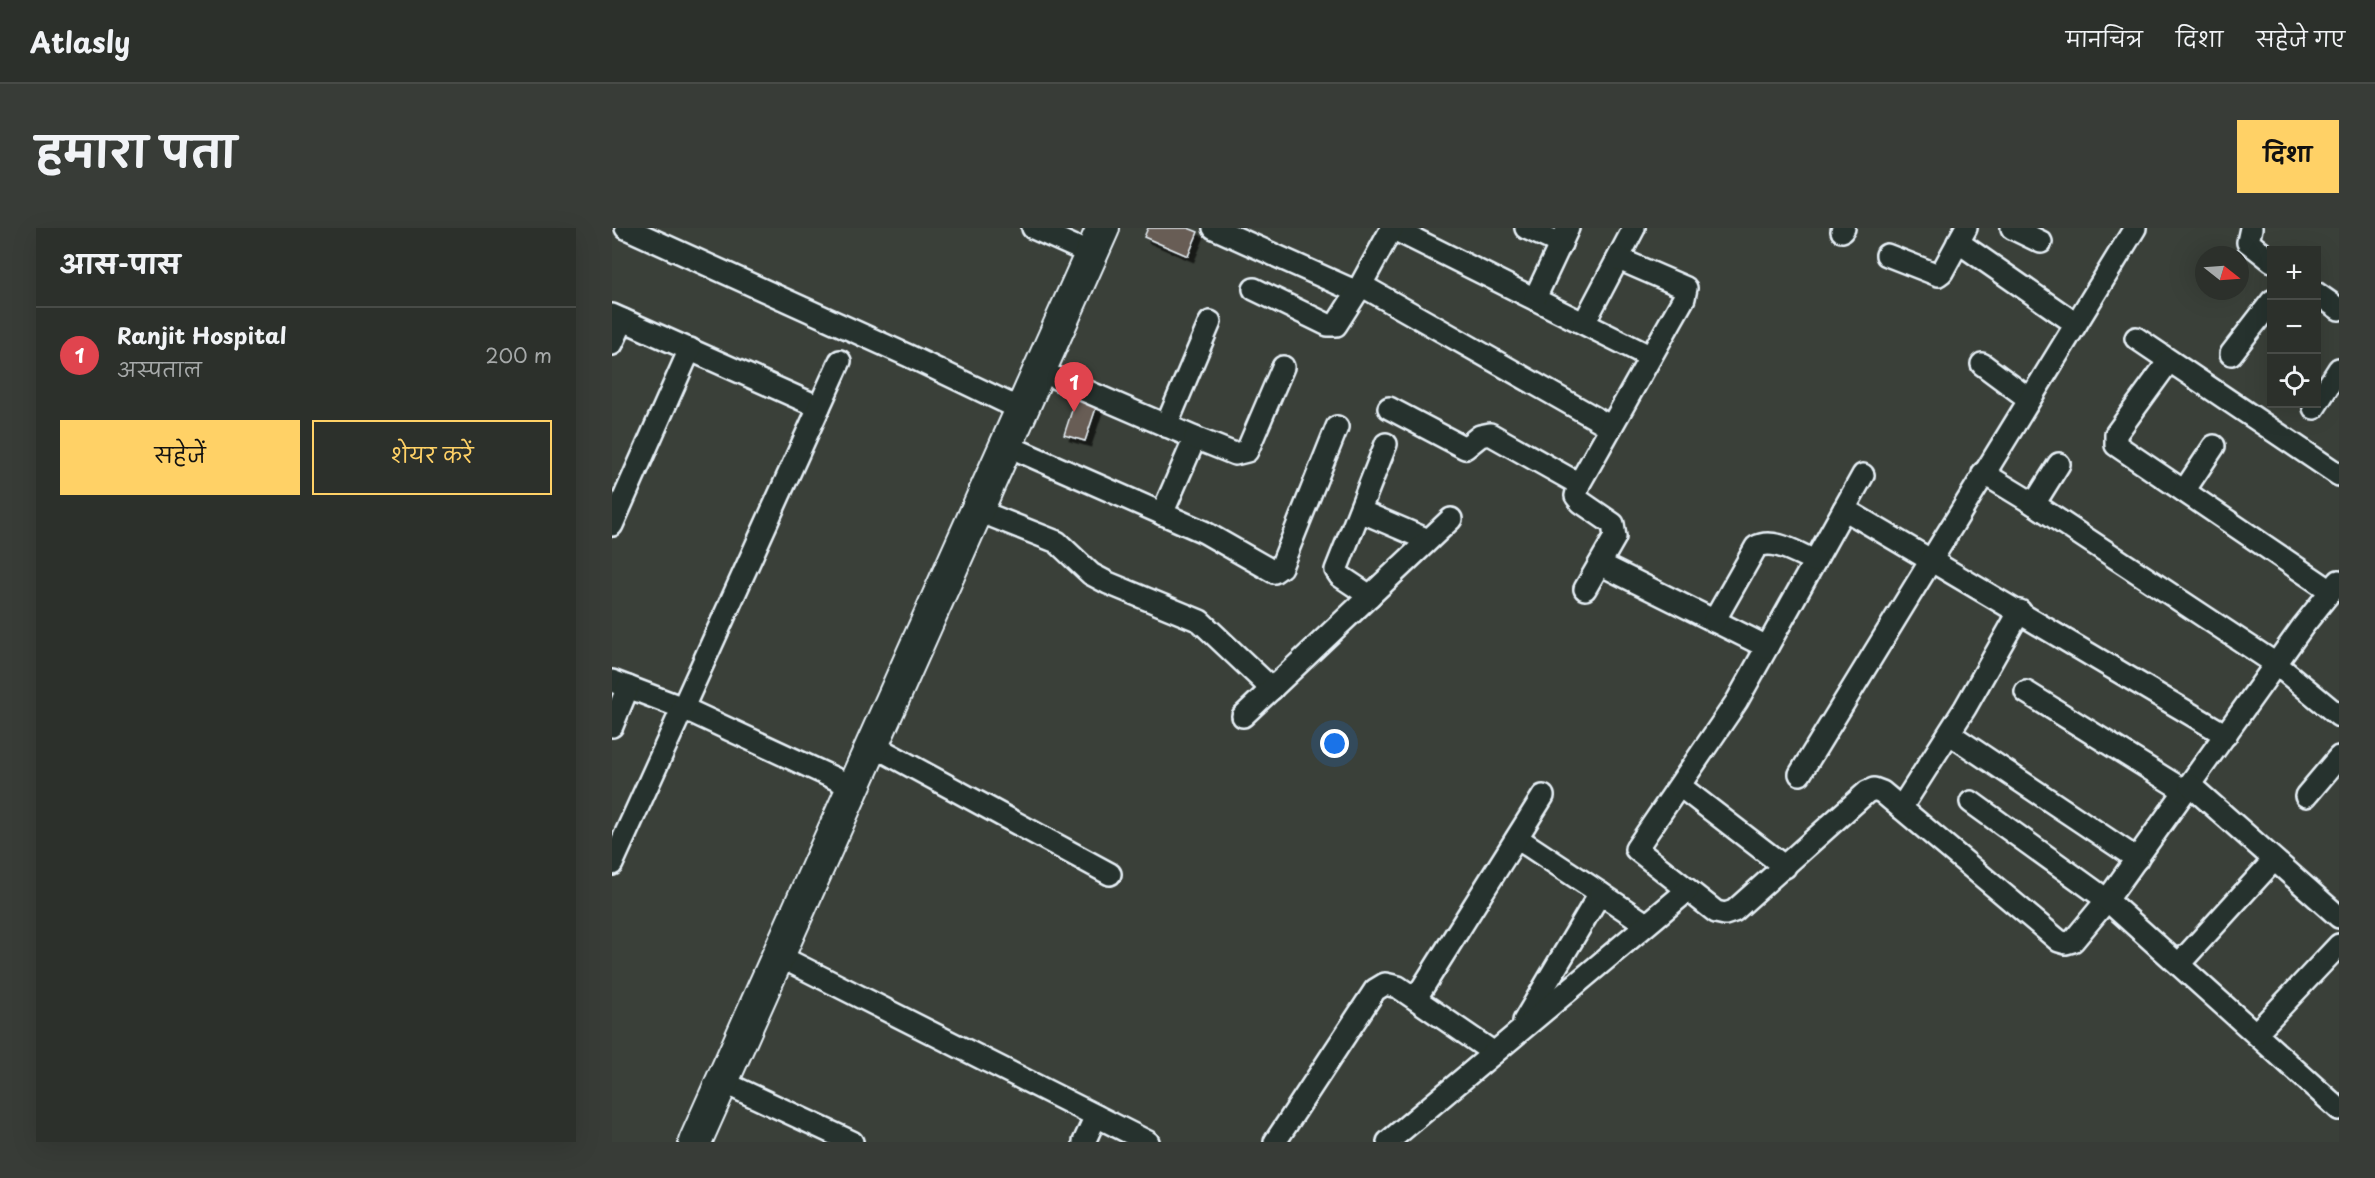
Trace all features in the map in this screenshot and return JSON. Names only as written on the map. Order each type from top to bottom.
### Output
[{"type":"highway","points":[[694,1142],[787,959],[887,753],[1121,228]]},
{"type":"highway","points":[[715,1142],[738,1089],[853,787],[1097,241]]},
{"type":"street","points":[[626,228],[909,356],[1022,411]]},
{"type":"street","points":[[1034,228],[1097,241]]},
{"type":"street","points":[[1214,228],[1359,289],[1611,427]]},
{"type":"street","points":[[1254,289],[1328,325],[1336,325],[1359,289],[1392,228],[1433,236],[1535,298],[1649,356]]},
{"type":"street","points":[[1526,228],[1564,236],[1535,298]]},
{"type":"street","points":[[1584,323],[1634,228]]},
{"type":"street","points":[[2012,228],[2041,242]]},
{"type":"street","points":[[2251,228],[2248,242],[2267,258]]},
{"type":"street","points":[[1800,774],[2076,324],[2131,230]]},
{"type":"street","points":[[1887,255],[1938,274],[1942,272],[1962,235],[2076,324]]},
{"type":"street","points":[[1585,589],[1615,537],[1616,530],[1613,524],[1576,496],[1579,484],[1649,356],[1684,298],[1686,288],[1619,259]]},
{"type":"street","points":[[2321,296],[2339,309]]},
{"type":"street","points":[[2231,354],[2267,306]]},
{"type":"street","points":[[612,344],[618,317],[819,407]]},
{"type":"street","points":[[1166,426],[1210,322]]},
{"type":"street","points":[[2136,338],[2339,475]]},
{"type":"street","points":[[612,525],[690,350]]},
{"type":"street","points":[[612,864],[840,361]]},
{"type":"street","points":[[1863,475],[1737,701],[1636,849],[1716,912],[1725,914],[1734,911],[1867,792],[1874,789],[1882,792],[2059,941],[2066,943],[2073,941],[2107,900],[2276,664],[2335,586],[2184,491],[2116,445],[2114,440],[2116,434],[2169,361]]},
{"type":"street","points":[[1982,364],[2030,399]]},
{"type":"street","points":[[1056,378],[1235,454],[1247,451],[1283,367]]},
{"type":"street","points":[[2321,397],[2339,369]]},
{"type":"street","points":[[1389,408],[1465,448],[1479,436],[1490,434],[1579,484]]},
{"type":"street","points":[[1022,452],[1212,537],[1270,570],[1278,571],[1337,427]]},
{"type":"street","points":[[1161,514],[1195,438]]},
{"type":"street","points":[[1370,596],[1340,576],[1336,570],[1386,444]]},
{"type":"street","points":[[2184,491],[2214,446]]},
{"type":"street","points":[[2034,504],[2059,464]]},
{"type":"street","points":[[1983,473],[2034,504],[2276,664],[2339,716]]},
{"type":"street","points":[[1844,508],[1931,557],[2226,735]]},
{"type":"street","points":[[1360,511],[1428,540]]},
{"type":"street","points":[[993,516],[1057,542],[1091,574],[1108,583],[1200,621],[1220,637],[1272,689]]},
{"type":"street","points":[[1244,716],[1451,519]]},
{"type":"street","points":[[1714,621],[1756,547],[1763,543],[1773,544],[1815,561]]},
{"type":"street","points":[[1600,564],[1767,647]]},
{"type":"street","points":[[1901,808],[1950,734],[2020,611]]},
{"type":"street","points":[[612,726],[620,684],[683,708],[853,787]]},
{"type":"street","points":[[2026,692],[2188,788],[2339,917]]},
{"type":"street","points":[[1950,734],[2137,859]]},
{"type":"street","points":[[887,753],[1110,874]]},
{"type":"street","points":[[2306,796],[2339,756]]},
{"type":"street","points":[[1680,786],[1785,867]]},
{"type":"street","points":[[1416,998],[1543,796]]},
{"type":"street","points":[[1971,802],[2107,900],[2339,1108]]},
{"type":"street","points":[[1517,838],[1646,924]]},
{"type":"street","points":[[2179,964],[2272,861]]},
{"type":"street","points":[[1388,1142],[1689,890]]},
{"type":"street","points":[[1516,1035],[1600,892]]},
{"type":"street","points":[[2256,1034],[2339,945]]},
{"type":"street","points":[[787,959],[1148,1142]]},
{"type":"street","points":[[1275,1142],[1375,990],[1385,984],[1398,987],[1416,998],[1494,1053]]},
{"type":"street","points":[[738,1089],[852,1142]]},
{"type":"street","points":[[1084,1142],[1096,1116]]},
{"type":"building","points":[[1148,228],[1188,228],[1198,232],[1188,256],[1144,237]]},
{"type":"building","points":[[1076,398],[1097,405],[1085,441],[1064,435]]},
{"type":"place","name":"Ranjit Hospital","points":[[1074,412]]}]
